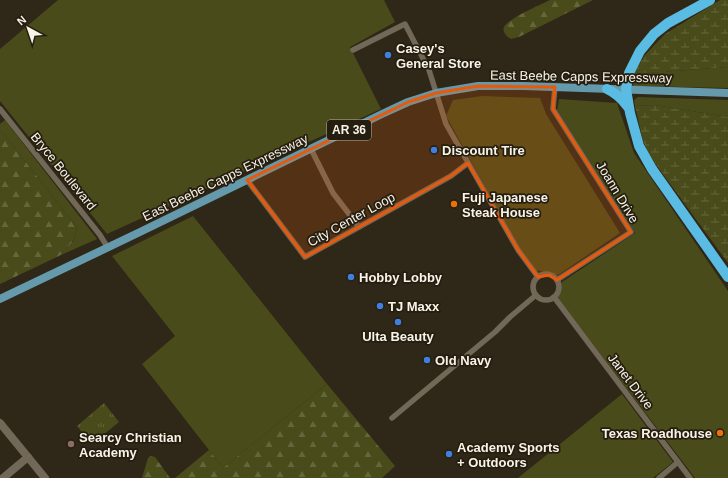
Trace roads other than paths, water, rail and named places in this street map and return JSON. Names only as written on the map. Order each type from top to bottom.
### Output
[{"type":"highway","points":[[607,89],[624,80],[640,51],[654,34],[668,23],[710,0]]},
{"type":"highway","points":[[628,73],[626,89],[628,108],[639,146],[652,169],[728,278]]},
{"type":"highway","points":[[607,89],[613,91],[621,98],[628,108]]},
{"type":"main road","name":"East Beebe Capps Expressway","points":[[0,299],[382,114],[408,102],[436,93],[478,86],[728,93]]},
{"type":"street","points":[[353,50],[405,24],[429,70],[446,124],[518,250],[538,277]]},
{"type":"street","name":"Joann Drive","points":[[555,87],[553,109],[631,232],[557,280]]},
{"type":"street","name":"Bryce Boulevard","points":[[0,109],[100,235],[108,248]]},
{"type":"street","points":[[311,149],[333,193],[359,228]]},
{"type":"street","name":"City Center Loop","points":[[247,180],[305,257],[451,176],[468,163]]},
{"type":"street","points":[[549,274],[557,280],[559,290],[554,297],[546,300],[541,299],[536,295],[533,285],[538,277],[549,274]]},
{"type":"street","points":[[392,418],[495,332],[536,295]]},
{"type":"street","name":"Janet Drive","points":[[554,297],[690,478]]},
{"type":"street","points":[[0,423],[45,478]]},
{"type":"street","points":[[3,478],[28,457]]},
{"type":"street","points":[[659,478],[678,462]]},
{"type":"place","name":"Casey's General Store","points":[[388,55]]},
{"type":"place","name":"Discount Tire","points":[[434,150]]},
{"type":"place","name":"Fuji Japanese Steak House","points":[[454,204]]},
{"type":"place","name":"Hobby Lobby","points":[[351,277]]},
{"type":"place","name":"TJ Maxx","points":[[380,306]]},
{"type":"place","name":"Ulta Beauty","points":[[398,322]]},
{"type":"place","name":"Old Navy","points":[[427,360]]},
{"type":"place","name":"Texas Roadhouse","points":[[720,433]]},
{"type":"place","name":"Searcy Christian Academy","points":[[71,444]]},
{"type":"place","name":"Academy Sports + Outdoors","points":[[449,454]]}]
